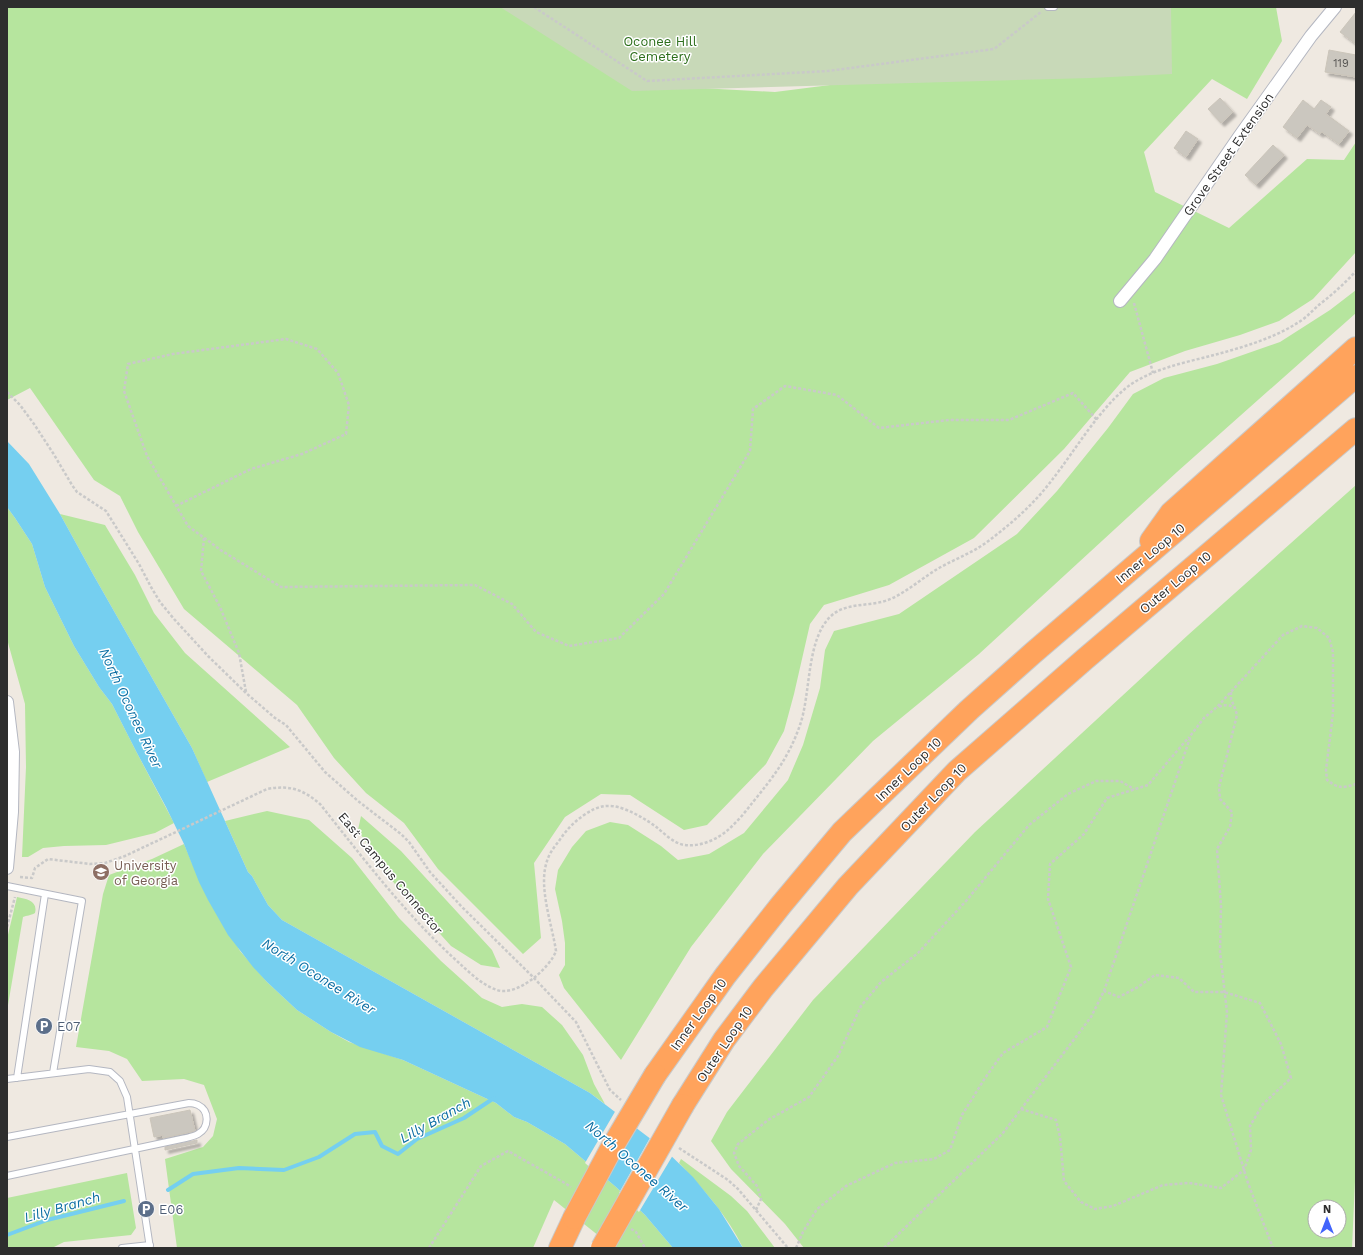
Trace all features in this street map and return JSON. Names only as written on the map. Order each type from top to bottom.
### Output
[{"type":"highway","points":[[1131,568],[1171,513],[1356,348]]},
{"type":"highway","name":"Inner Loop 10","points":[[560,1248],[574,1218],[611,1149],[655,1075],[725,976],[781,905],[842,832],[969,710],[1131,568],[1356,376]]},
{"type":"highway","name":"Outer Loop 10","points":[[602,1248],[683,1105],[724,1040],[763,988],[848,886],[957,771],[1085,659],[1356,429]]},
{"type":"street","name":"Grove Street Extension","points":[[1120,301],[1155,258],[1311,36],[1335,7]]},
{"type":"street","points":[[7,702],[13,752],[12,812],[7,868]]},
{"type":"lane","points":[[1048,7],[1054,7]]},
{"type":"lane","points":[[7,886],[82,901],[53,1073]]},
{"type":"lane","points":[[17,1078],[45,894]]},
{"type":"lane","points":[[7,1079],[88,1069],[110,1072],[120,1081],[127,1097],[150,1246],[122,1248]]},
{"type":"lane","points":[[7,1137],[189,1103],[198,1104],[205,1110],[207,1119],[206,1127],[199,1134],[186,1138],[7,1176]]},
{"type":"path","points":[[534,7],[647,81],[828,71],[994,49],[1048,7]]},
{"type":"path","name":"East Campus Connector","points":[[20,877],[32,878],[35,868],[48,859],[90,864],[105,863],[118,859],[267,789],[283,787],[303,792],[320,804],[393,894],[434,940],[486,985],[498,991],[511,991],[534,978],[554,957],[556,951],[546,896],[544,872],[547,860],[554,848],[574,822],[605,805],[621,807],[641,816],[678,843],[688,846],[716,839],[730,828],[744,813],[775,775],[786,758],[801,724],[809,673],[816,642],[821,627],[827,619],[843,608],[877,603],[892,598],[938,569],[974,551],[988,542],[1036,500],[1114,398],[1128,386],[1141,378],[1183,363],[1254,343],[1277,333],[1303,319],[1356,272]]},
{"type":"path","points":[[1131,289],[1153,374]]},
{"type":"path","points":[[176,506],[251,469],[302,454],[346,434],[349,405],[338,374],[317,349],[286,339],[173,354],[128,364],[124,391],[147,456],[176,506],[188,526],[222,551],[281,587],[475,584],[512,604],[536,632],[570,646],[619,638],[664,594],[750,451],[753,409],[785,386],[837,394],[879,428],[949,420],[1009,420],[1073,393],[1097,420]]},
{"type":"path","points":[[7,392],[20,405],[34,424],[53,453],[64,474],[77,492],[106,512],[139,564],[151,587],[174,619],[208,656],[246,693],[275,718],[286,725],[325,772],[344,790],[401,834],[409,842],[430,872],[461,906],[534,978]]},
{"type":"path","points":[[204,538],[201,571],[220,607],[239,653],[246,693]]},
{"type":"path","points":[[796,1248],[803,1232],[817,1209],[846,1186],[895,1163],[934,1159],[950,1150],[962,1115],[985,1078],[1003,1053],[1047,1027],[1071,967],[1048,899],[1050,864],[1084,834],[1107,798],[1148,785],[1204,718],[1218,707],[1283,634],[1302,626],[1317,628],[1330,638],[1333,652],[1333,713],[1326,770],[1327,780],[1335,786],[1344,788],[1356,784]]},
{"type":"path","points":[[1231,691],[1231,699],[1236,715],[1219,786],[1220,799],[1232,812],[1230,827],[1217,849],[1221,906],[1220,952],[1227,1012],[1221,1095],[1244,1170],[1273,1248]]},
{"type":"path","points":[[1218,707],[1227,705],[1235,708]]},
{"type":"path","points":[[884,1248],[1003,1133],[1091,1017],[1104,991],[1191,734]]},
{"type":"path","points":[[756,1210],[761,1199],[756,1186],[739,1166],[734,1153],[738,1144],[768,1120],[809,1097],[838,1056],[861,1006],[881,982],[918,953],[966,900],[1029,825],[1068,794],[1096,781],[1120,781],[1134,790]]},
{"type":"path","points":[[7,927],[15,898]]},
{"type":"path","points":[[1021,1109],[1056,1120],[1060,1137],[1064,1181],[1081,1202],[1095,1209],[1113,1206],[1163,1185],[1189,1183],[1220,1188],[1244,1170],[1251,1150],[1250,1126],[1263,1104],[1291,1078],[1281,1044],[1260,1003],[1224,992],[1194,992],[1179,978],[1155,975],[1119,997],[1104,991]]},
{"type":"path","points":[[429,1248],[481,1166],[508,1151],[564,1182],[575,1190]]},
{"type":"path","points":[[630,1228],[636,1232],[645,1248]]},
{"type":"green space","points":[[7,7],[543,7],[645,85],[775,92],[940,71],[1082,7],[1276,7],[1282,41],[1247,99],[1212,79],[1144,152],[1155,192],[1229,228],[1307,159],[1344,160],[1356,142],[1356,252],[1313,299],[1279,321],[1240,335],[1185,351],[1130,372],[1064,449],[974,538],[889,585],[824,605],[810,624],[784,731],[766,764],[707,825],[684,830],[630,795],[601,794],[565,817],[534,863],[541,938],[523,954],[438,869],[404,823],[366,793],[334,758],[297,705],[184,609],[138,532],[120,496],[94,480],[30,388],[7,400]]},
{"type":"green space","name":"Oconee Hill Cemetery","points":[[500,7],[1171,7],[1172,74],[1091,78],[632,91]]},
{"type":"green space","points":[[1356,290],[1356,313],[1177,472],[979,654],[873,741],[763,854],[691,947],[621,1060],[564,988],[559,975],[565,965],[565,943],[555,889],[558,870],[572,847],[586,831],[610,822],[628,825],[661,846],[678,860],[709,854],[744,833],[788,780],[803,745],[820,688],[825,650],[834,631],[899,614],[1017,534],[1057,491],[1108,428],[1133,394],[1164,378],[1217,364],[1280,342],[1330,310]]},
{"type":"green space","points":[[1356,485],[1356,1179],[1352,1248],[804,1248],[785,1224],[731,1169],[711,1141],[727,1112],[813,1000],[975,832],[1188,635]]},
{"type":"green space","points":[[7,507],[32,544],[45,587],[74,646],[99,687],[112,704],[174,823],[155,833],[106,845],[43,848],[28,857],[22,857],[26,767],[25,704],[7,639]]},
{"type":"green space","points":[[60,514],[105,525],[135,575],[154,613],[185,653],[290,747],[207,782],[192,748]]},
{"type":"green space","points":[[267,811],[309,820],[352,858],[399,918],[441,961],[482,998],[502,1007],[522,1004],[542,1007],[562,1025],[583,1055],[594,1084],[605,1104],[590,1093],[282,920],[268,905],[252,876],[248,872],[225,821]]},
{"type":"green space","points":[[361,816],[401,851],[492,950],[500,968],[481,965],[451,946],[386,874],[358,830]]},
{"type":"green space","points":[[184,844],[192,863],[240,951],[267,982],[297,1010],[349,1042],[403,1060],[496,1103],[514,1117],[527,1122],[565,1144],[616,1187],[645,1215],[673,1248],[614,1248],[554,1200],[533,1248],[177,1248],[165,1159],[203,1147],[213,1136],[217,1119],[204,1085],[184,1079],[142,1081],[127,1059],[109,1051],[76,1047],[103,894],[109,875],[152,859]]},
{"type":"green space","points":[[17,897],[31,901],[35,906],[35,913],[23,917],[7,1011],[7,939]]},
{"type":"green space","points":[[681,1159],[731,1196],[747,1211],[775,1248],[743,1248],[737,1236],[722,1214],[706,1193],[679,1163]]},
{"type":"green space","points":[[127,1173],[136,1228],[131,1235],[64,1242],[52,1248],[7,1248],[7,1198]]},
{"type":"water","name":"North Oconee River","points":[[7,441],[29,464],[60,514],[192,748],[248,872],[252,876],[268,905],[282,920],[590,1093],[664,1149],[693,1177],[719,1209],[743,1248],[673,1248],[645,1215],[616,1187],[565,1144],[527,1122],[514,1117],[496,1103],[403,1060],[360,1047],[331,1032],[297,1010],[253,967],[228,935],[208,900],[166,807],[112,704],[99,687],[74,646],[45,587],[32,544],[7,507]]},
{"type":"pier","points":[[616,1110],[637,1126],[605,1181],[585,1163]]},
{"type":"pier","points":[[651,1136],[673,1155],[639,1212],[619,1193]]},
{"type":"building","points":[[1356,12],[1356,44],[1340,32]]},
{"type":"building","points":[[1329,50],[1356,55],[1356,77],[1325,72]]},
{"type":"building","points":[[1220,98],[1233,112],[1221,123],[1208,109]]},
{"type":"building","points":[[1303,100],[1314,109],[1321,100],[1331,107],[1326,114],[1349,131],[1339,144],[1322,132],[1320,134],[1307,125],[1297,138],[1283,127]]},
{"type":"building","points":[[1186,131],[1198,139],[1186,157],[1174,148]]},
{"type":"building","points":[[1273,145],[1284,155],[1256,185],[1245,175]]},
{"type":"building","points":[[190,1110],[195,1131],[163,1138],[163,1135],[154,1137],[150,1118]]},
{"type":"building","points":[[197,1140],[197,1143],[165,1150],[165,1147]]},
{"type":"waterway","name":"Lilly Branch","points":[[168,1190],[193,1174],[239,1168],[284,1170],[319,1157],[355,1134],[375,1132],[382,1146],[398,1154],[417,1139],[464,1118],[494,1098]]},
{"type":"waterway","name":"Lilly Branch","points":[[7,1235],[47,1220],[124,1201]]},
{"type":"place","name":"University of Georgia","points":[[101,872]]},
{"type":"place","name":"E07","points":[[44,1026]]},
{"type":"place","name":"E06","points":[[146,1209]]}]
